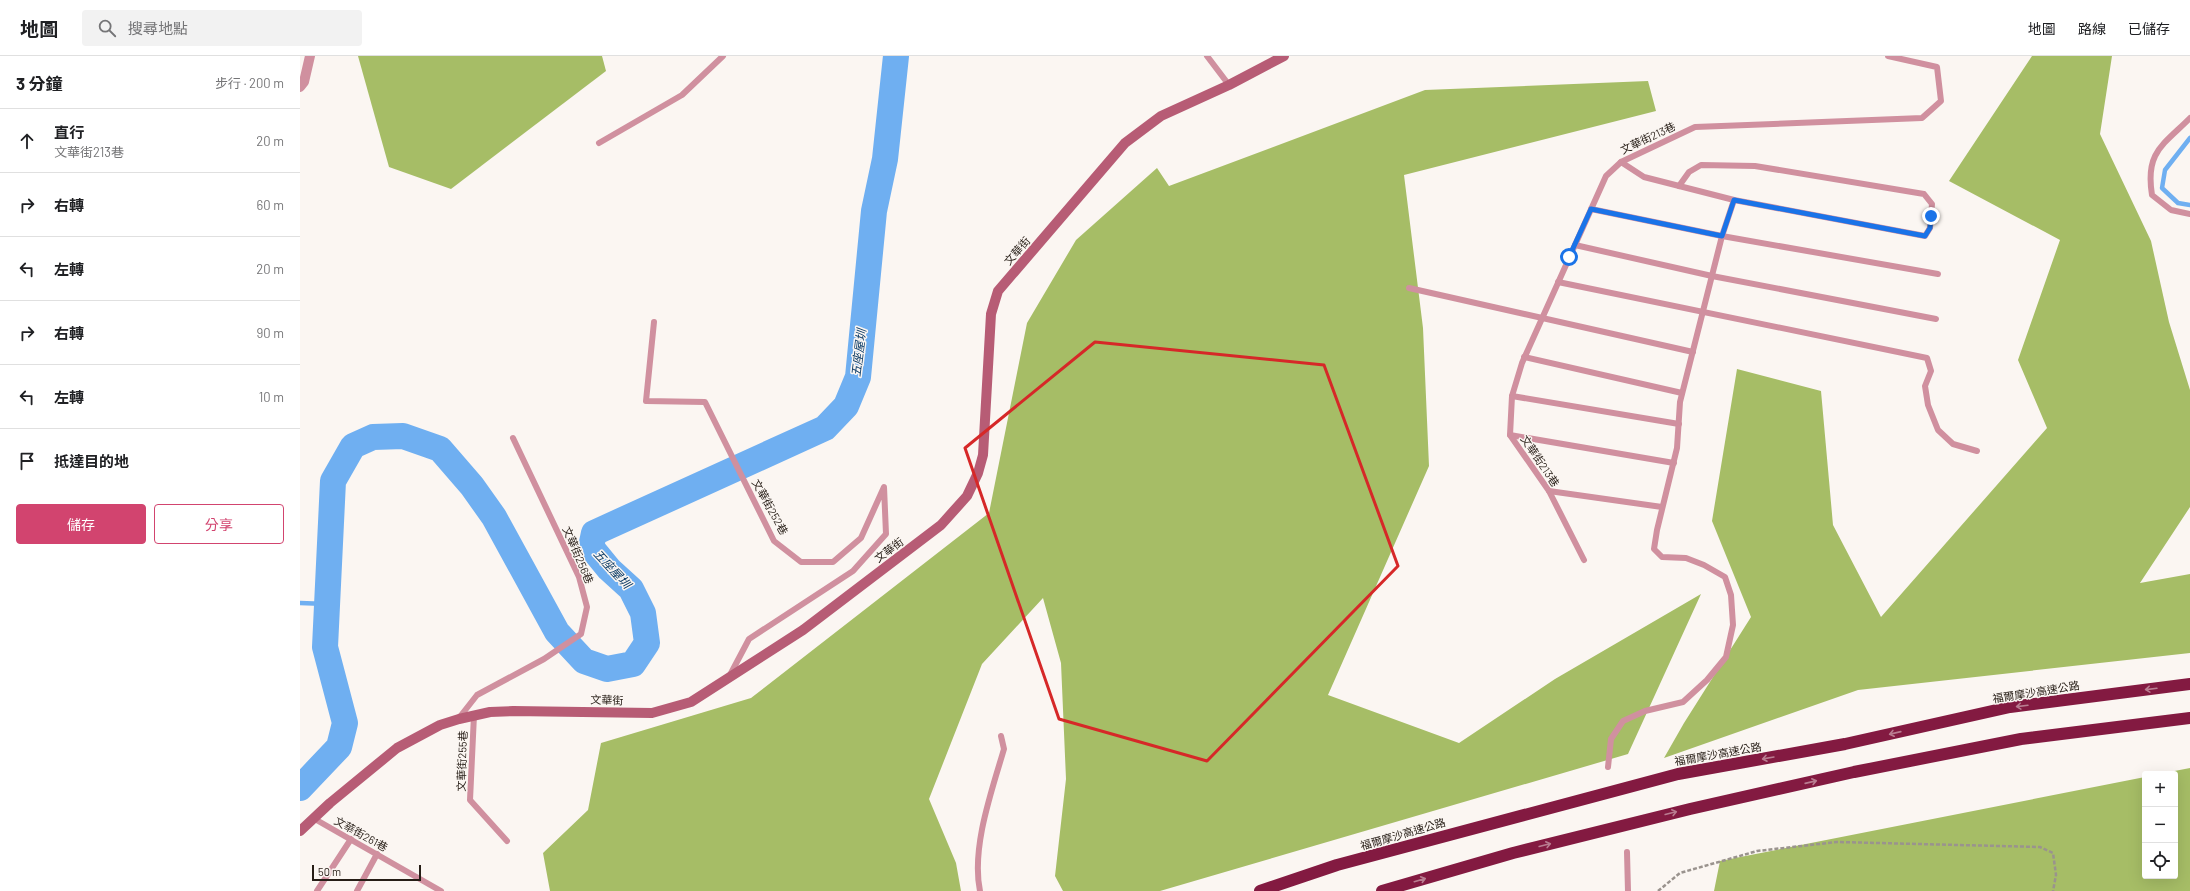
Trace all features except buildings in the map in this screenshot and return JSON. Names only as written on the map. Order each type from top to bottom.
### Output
[{"type":"highway","name":"福爾摩沙高速公路","points":[[1260,891],[1337,865],[1678,774],[1845,744],[2010,707],[2190,684]]},
{"type":"highway","points":[[1382,891],[1513,853],[1690,809],[1854,772],[2022,739],[2190,718]]},
{"type":"street","points":[[300,87],[304,82],[310,56]]},
{"type":"street","name":"文華街","points":[[300,831],[313,818],[397,748],[440,725],[474,715],[513,711],[652,713],[692,702],[803,630],[932,533],[959,507],[967,496],[978,473],[983,455],[990,314],[998,291],[1125,143],[1161,116],[1229,85],[1284,56]]},
{"type":"lane","points":[[599,143],[682,95],[723,56]]},
{"type":"lane","points":[[1207,56],[1229,85]]},
{"type":"lane","name":"文華街213巷","points":[[1584,560],[1549,490],[1510,435],[1512,396],[1524,357],[1606,176],[1621,162],[1695,127],[1922,118],[1941,101],[1937,67],[1888,56]]},
{"type":"lane","points":[[2190,118],[2154,155],[2149,177],[2152,195],[2171,210],[2190,214]]},
{"type":"lane","points":[[1621,162],[1644,177],[1679,186],[1734,200],[1925,236],[1930,228],[1932,204],[1924,194],[1755,166],[1702,165],[1689,172],[1679,186]]},
{"type":"lane","points":[[1608,767],[1611,739],[1624,721],[1645,711],[1682,702],[1707,680],[1726,657],[1733,625],[1731,595],[1725,577],[1704,565],[1686,558],[1662,557],[1654,549],[1662,507],[1677,448],[1682,394],[1722,236],[1734,200]]},
{"type":"lane","points":[[1591,209],[1722,236],[1938,274]]},
{"type":"lane","points":[[1575,245],[1712,276],[1936,319]]},
{"type":"lane","points":[[1558,282],[1927,358],[1931,371],[1925,386],[1928,405],[1938,430],[1953,444],[1977,451]]},
{"type":"lane","points":[[1410,288],[1693,352]]},
{"type":"lane","name":"文華街252巷","points":[[654,322],[646,401],[705,402],[774,540],[801,562],[832,562],[861,538],[884,487],[886,534],[853,571],[748,639],[728,679]]},
{"type":"lane","points":[[1524,357],[1682,394]]},
{"type":"lane","points":[[1512,396],[1679,424]]},
{"type":"lane","points":[[1510,435],[1674,462]]},
{"type":"lane","name":"文華街256巷","points":[[459,719],[477,695],[544,659],[581,634],[587,607],[579,577],[513,438]]},
{"type":"lane","points":[[1549,490],[1662,507]]},
{"type":"lane","name":"文華街255巷","points":[[474,715],[470,800],[507,841]]},
{"type":"lane","points":[[980,891],[978,860],[983,826],[1004,749],[1001,736]]},
{"type":"lane","name":"文華街261巷","points":[[313,818],[439,890]]},
{"type":"lane","points":[[317,891],[351,839]]},
{"type":"lane","points":[[1627,852],[1628,891]]},
{"type":"lane","points":[[357,891],[377,854]]},
{"type":"path","points":[[1658,891],[1680,873],[1757,851],[1838,842],[2040,847],[2053,853],[2056,875],[2053,891]]},
{"type":"highlighted area","points":[[1095,342],[1324,365],[1398,566],[1207,761],[1059,719],[965,448]]},
{"type":"green space","points":[[358,56],[602,56],[606,71],[451,189],[389,167]]},
{"type":"green space","points":[[2032,56],[2112,56],[2100,134],[2151,241],[2169,322],[2190,390],[2190,507],[2140,583],[2190,574],[2190,653],[1858,690],[1664,758],[1684,723],[1751,617],[1712,521],[1737,369],[1821,391],[1833,525],[1881,617],[2047,428],[2018,360],[2060,240],[1949,181]]},
{"type":"green space","points":[[1648,81],[1656,111],[1404,175],[1423,328],[1429,466],[1328,695],[1459,743],[1555,679],[1701,594],[1628,754],[1160,891],[1063,891],[1055,876],[1066,779],[1061,663],[1043,598],[982,664],[929,799],[956,863],[961,891],[550,891],[543,853],[588,810],[601,743],[751,698],[989,513],[1027,323],[1076,240],[1157,168],[1169,186],[1425,90]]},
{"type":"green space","points":[[2190,768],[2190,891],[1714,891],[1720,861],[2142,778],[2142,879],[2178,879],[2178,771],[2174,771]]},
{"type":"waterway","name":"五座屋圳","points":[[300,788],[339,747],[345,723],[325,647],[333,481],[353,446],[373,437],[403,436],[440,449],[472,486],[494,517],[557,632],[584,661],[607,669],[633,664],[647,643],[643,613],[631,589],[609,569],[591,547],[594,533],[825,428],[846,406],[858,377],[874,211],[885,159],[896,56]]},
{"type":"waterway","points":[[2190,138],[2165,170],[2162,188],[2178,203],[2190,205]]},
{"type":"waterway","points":[[300,603],[327,604]]},
{"type":"route","points":[[1569,257],[1591,209],[1722,236],[1734,200],[1925,236],[1930,228],[1931,216]]}]
